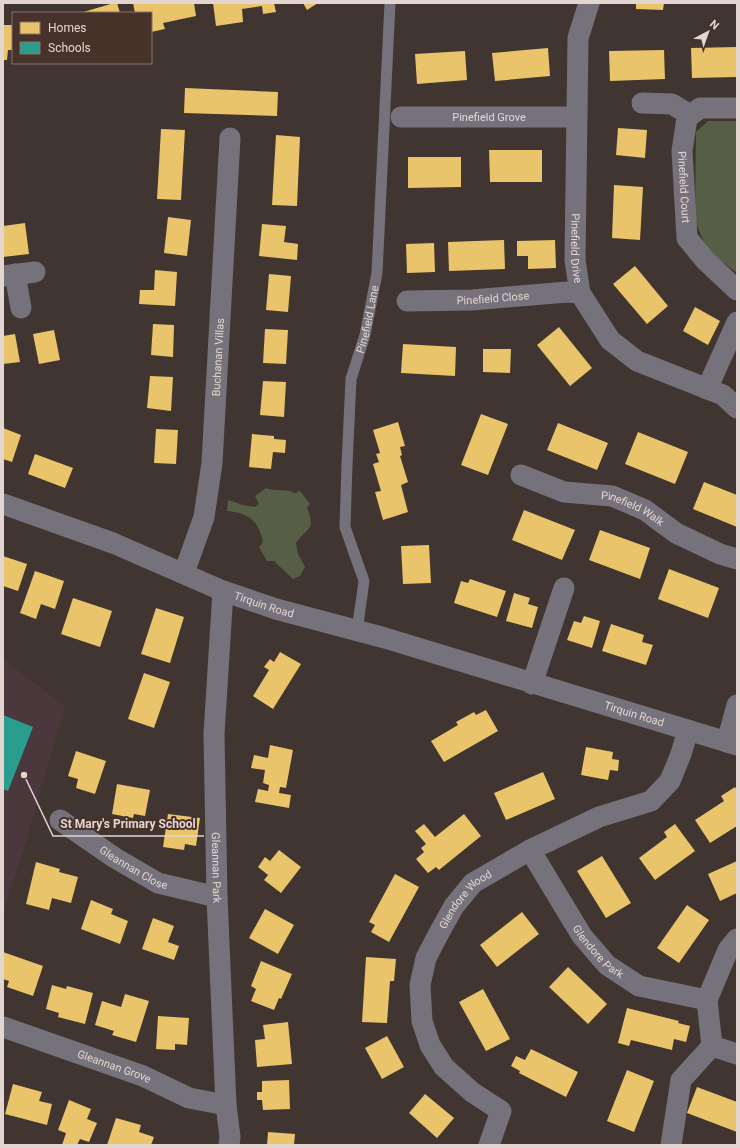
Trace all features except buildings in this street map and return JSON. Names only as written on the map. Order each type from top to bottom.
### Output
[{"type":"street","name":"Pinefield Drive","points":[[589,3],[578,38],[575,260],[580,293],[610,340],[637,360],[723,395],[737,408]]},
{"type":"street","points":[[642,103],[672,104],[690,115],[700,108],[737,108]]},
{"type":"street","name":"Pinefield Court","points":[[690,115],[687,118],[682,151],[687,238],[705,260],[737,290]]},
{"type":"street","name":"Pinefield Grove","points":[[401,117],[577,117]]},
{"type":"street","name":"Buchanan Villas","points":[[184,573],[204,517],[212,463],[230,138]]},
{"type":"street","points":[[20,308],[9,275],[35,272]]},
{"type":"street","name":"Pinefield Close","points":[[407,301],[472,300],[567,292],[580,293]]},
{"type":"street","points":[[707,389],[737,322]]},
{"type":"street","name":"Pinefield Walk","points":[[521,475],[564,492],[612,496],[645,510],[676,533],[720,554],[737,559]]},
{"type":"street","name":"Tirquin Road","points":[[3,504],[113,543],[223,591],[276,609],[357,631],[732,744]]},
{"type":"street","points":[[532,684],[564,588]]},
{"type":"street","name":"Gleannan Park","points":[[223,591],[214,734],[217,897],[226,1105],[230,1137],[229,1145]]},
{"type":"street","points":[[732,744],[737,706]]},
{"type":"street","name":"Glendore Wood","points":[[489,1145],[502,1111],[472,1092],[444,1067],[430,1045],[422,1021],[420,985],[426,958],[454,906],[473,883],[530,850],[599,817],[651,801],[670,781],[681,754],[688,730]]},
{"type":"street","name":"Gleannan Close","points":[[60,820],[115,858],[158,883],[217,897]]},
{"type":"street","name":"Glendore Park","points":[[530,850],[582,936],[607,965],[640,986],[707,1000]]},
{"type":"street","points":[[671,1145],[682,1080],[712,1046],[707,1000],[728,950],[737,939]]},
{"type":"street","name":"Gleannan Grove","points":[[3,1027],[143,1076],[189,1098],[226,1105]]},
{"type":"street","points":[[712,1046],[737,1054]]},
{"type":"lane","name":"Pinefield Lane","points":[[357,631],[364,581],[345,527],[351,380],[366,335],[377,273],[390,3]]},
{"type":"shaded area","points":[[3,659],[65,707],[26,842],[3,913]]},
{"type":"green space","points":[[708,121],[737,121],[737,273],[707,250],[695,220],[696,132]]},
{"type":"green space","points":[[266,488],[295,493],[300,491],[310,504],[307,508],[310,515],[311,525],[296,543],[298,554],[305,567],[300,576],[293,579],[274,561],[267,561],[259,547],[263,542],[261,534],[255,523],[247,516],[227,511],[228,500],[255,507],[259,504],[255,496]]},
{"type":"place","name":"St Mary's Primary School","points":[[24,775]]}]
